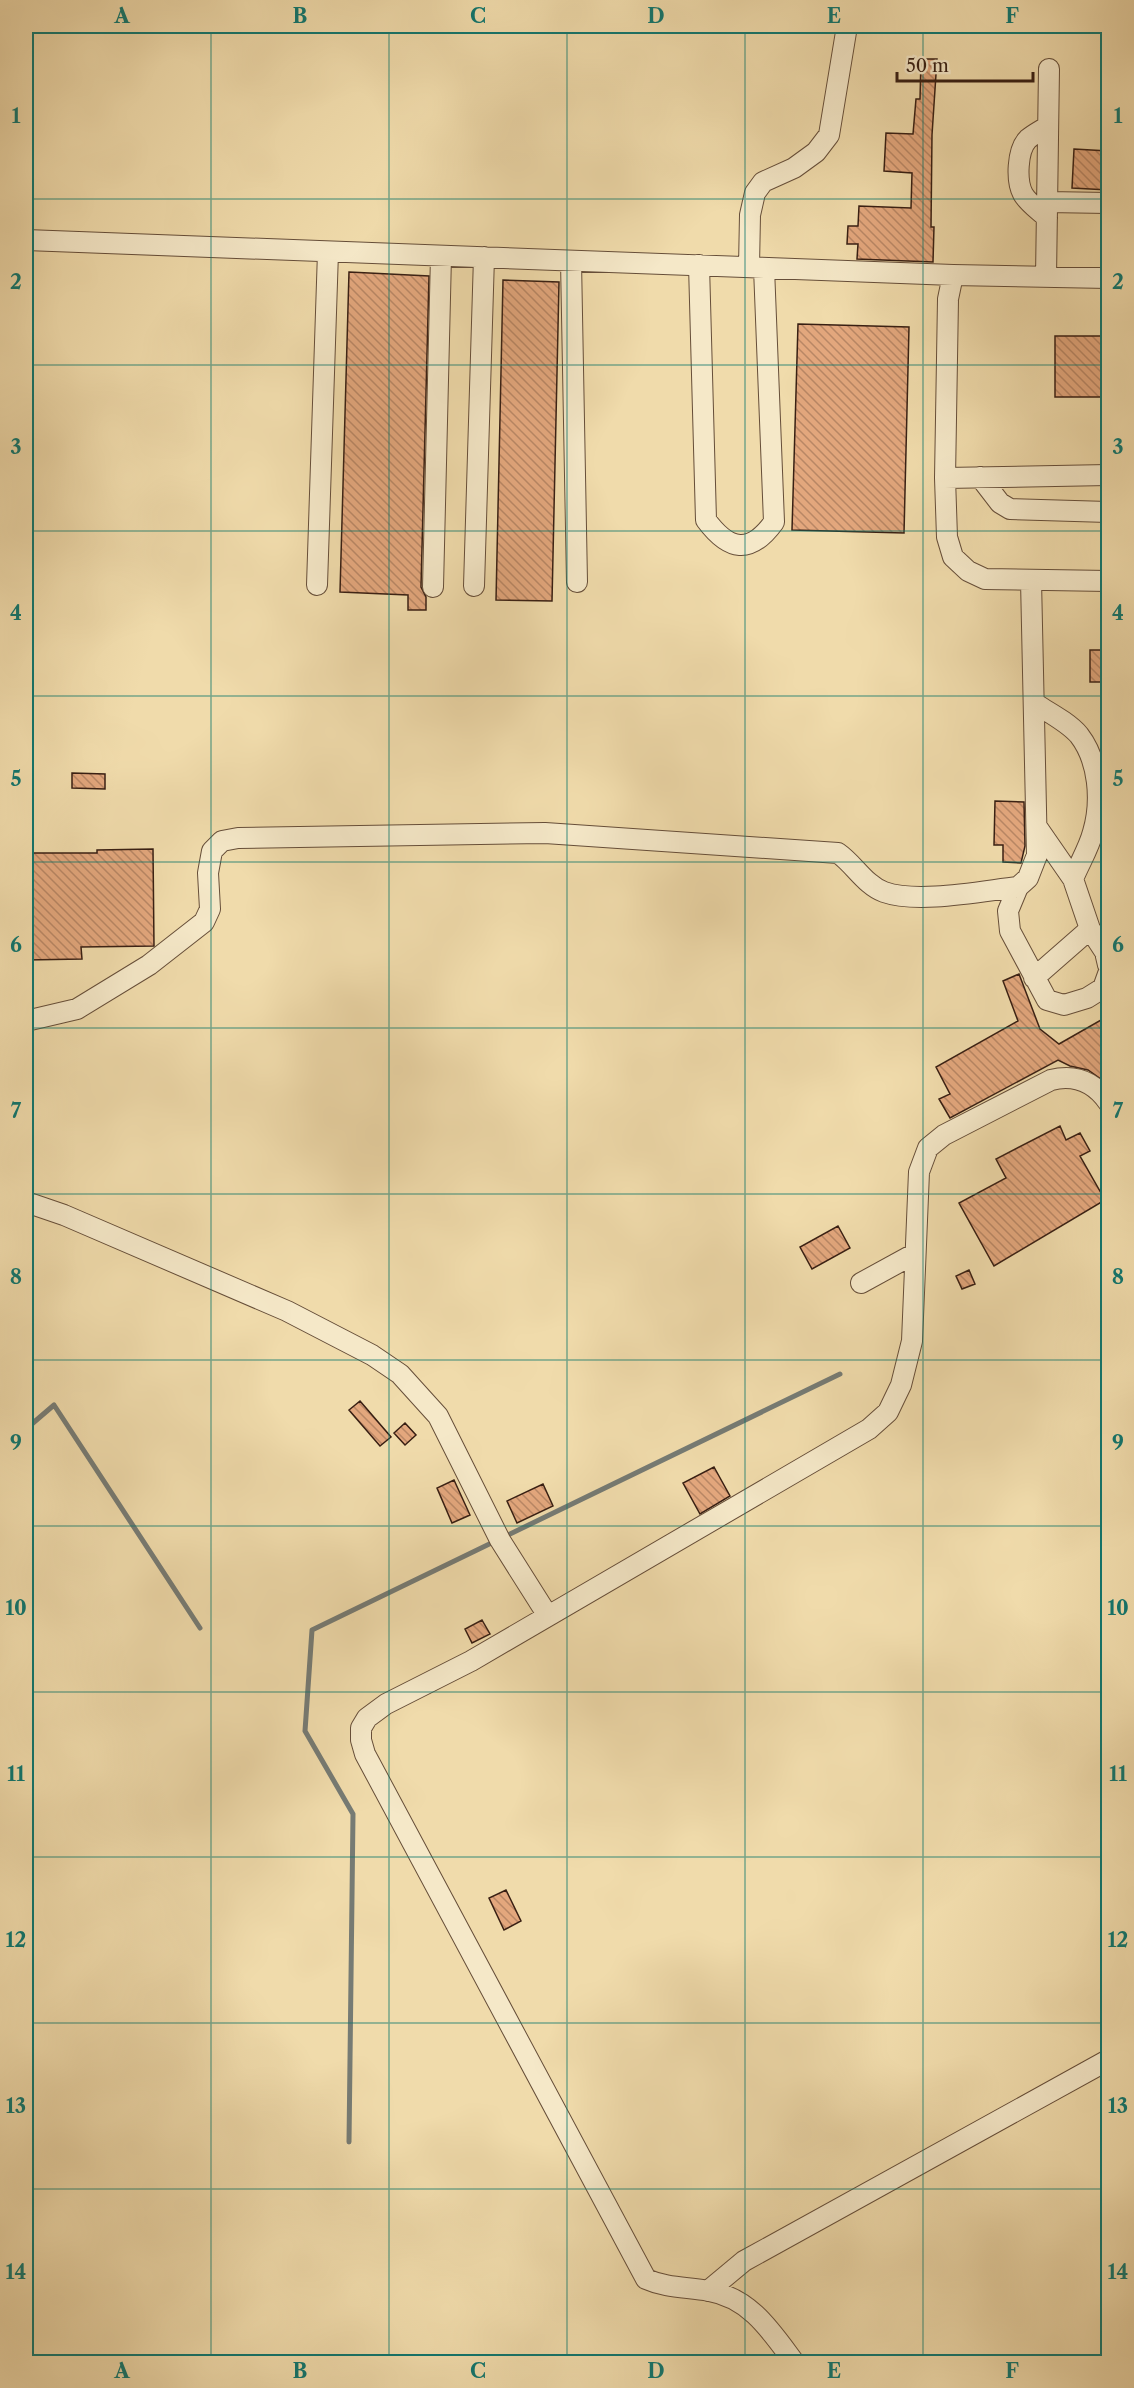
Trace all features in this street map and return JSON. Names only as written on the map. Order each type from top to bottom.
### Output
[{"type":"lane","points":[[699,265],[706,519],[715,533],[731,544],[751,545],[764,535],[774,522],[756,268],[750,215],[755,193],[763,182],[794,168],[816,152],[829,135],[848,26]]},
{"type":"lane","points":[[1046,277],[1049,69]]},
{"type":"lane","points":[[1048,126],[1027,140],[1021,152],[1020,187],[1024,196],[1047,210],[1108,202]]},
{"type":"lane","points":[[26,240],[953,275],[1108,278]]},
{"type":"lane","points":[[317,585],[328,252]]},
{"type":"lane","points":[[433,587],[441,256]]},
{"type":"lane","points":[[474,585],[484,257]]},
{"type":"lane","points":[[571,261],[577,582]]},
{"type":"lane","points":[[953,275],[948,299],[945,478],[947,537],[953,557],[968,571],[985,579],[1108,581]]},
{"type":"lane","points":[[945,478],[1108,475]]},
{"type":"lane","points":[[980,477],[1000,503],[1010,509],[1108,512]]},
{"type":"lane","points":[[1031,580],[1037,855],[1028,878],[1018,887],[1008,911],[1010,931],[1047,1000],[1064,1005],[1087,998],[1103,988],[1108,974]]},
{"type":"lane","points":[[1034,703],[1077,733],[1087,748],[1096,773],[1096,818],[1093,834],[1072,879]]},
{"type":"lane","points":[[1037,827],[1072,879],[1090,929],[1105,952],[1108,965]]},
{"type":"lane","points":[[26,1021],[77,1009],[149,965],[204,922],[210,909],[208,873],[212,851],[222,841],[238,838],[545,833],[838,853],[847,859],[864,879],[883,892],[904,896],[939,896],[1018,887]]},
{"type":"lane","points":[[1034,978],[1090,929]]},
{"type":"lane","points":[[794,2362],[769,2328],[748,2306],[728,2295],[659,2285],[646,2279],[365,1754],[361,1740],[361,1728],[367,1718],[386,1704],[471,1661],[869,1429],[888,1412],[901,1385],[912,1341],[919,1172],[928,1148],[944,1135],[1051,1080],[1065,1076],[1077,1077],[1102,1093],[1108,1102]]},
{"type":"lane","points":[[26,1202],[63,1215],[287,1311],[372,1355],[400,1374],[438,1416],[500,1540],[548,1616]]},
{"type":"lane","points":[[861,1282],[915,1254]]},
{"type":"lane","points":[[708,2291],[744,2261],[1108,2060]]},
{"type":"building","points":[[921,59],[937,59],[932,135],[933,262],[857,259],[858,244],[847,244],[848,226],[858,226],[859,206],[911,208],[912,173],[884,171],[886,133],[913,134],[916,99],[920,99]]},
{"type":"building","points":[[1074,149],[1108,151],[1108,190],[1072,188]]},
{"type":"building","points":[[349,272],[429,276],[421,587],[426,597],[426,610],[408,610],[408,595],[340,592]]},
{"type":"building","points":[[503,280],[559,282],[552,601],[496,600]]},
{"type":"building","points":[[798,324],[909,327],[904,533],[792,530]]},
{"type":"building","points":[[1055,336],[1108,336],[1108,397],[1055,397]]},
{"type":"building","points":[[1090,650],[1108,650],[1108,682],[1090,682]]},
{"type":"building","points":[[72,773],[105,774],[105,789],[72,788]]},
{"type":"building","points":[[995,801],[1024,802],[1025,846],[1021,863],[1003,862],[1003,845],[994,845]]},
{"type":"building","points":[[153,849],[154,946],[81,947],[82,959],[26,960],[26,853],[97,853],[97,850]]},
{"type":"building","points":[[1019,974],[1040,1029],[1059,1044],[1108,1016],[1108,1084],[1088,1070],[1070,1066],[1058,1060],[950,1118],[939,1099],[950,1094],[936,1067],[1018,1021],[1003,981]]},
{"type":"building","points":[[1060,1126],[1066,1140],[1080,1133],[1090,1151],[1080,1156],[1105,1200],[994,1266],[959,1203],[1006,1178],[996,1159]]},
{"type":"building","points":[[838,1226],[850,1248],[812,1269],[800,1247]]},
{"type":"building","points":[[969,1270],[975,1284],[962,1289],[956,1276]]},
{"type":"building","points":[[360,1401],[391,1437],[380,1446],[349,1410]]},
{"type":"building","points":[[405,1423],[416,1435],[405,1445],[394,1433]]},
{"type":"building","points":[[714,1467],[730,1496],[700,1514],[683,1483]]},
{"type":"building","points":[[454,1480],[470,1515],[452,1523],[437,1488]]},
{"type":"building","points":[[543,1484],[553,1506],[517,1523],[507,1501]]},
{"type":"building","points":[[482,1620],[490,1634],[472,1643],[465,1629]]},
{"type":"building","points":[[506,1890],[521,1921],[504,1930],[489,1898]]},
{"type":"waterway","points":[[349,2142],[353,1814],[305,1731],[312,1630],[840,1374]]},
{"type":"waterway","points":[[26,1429],[54,1405],[200,1628]]}]
